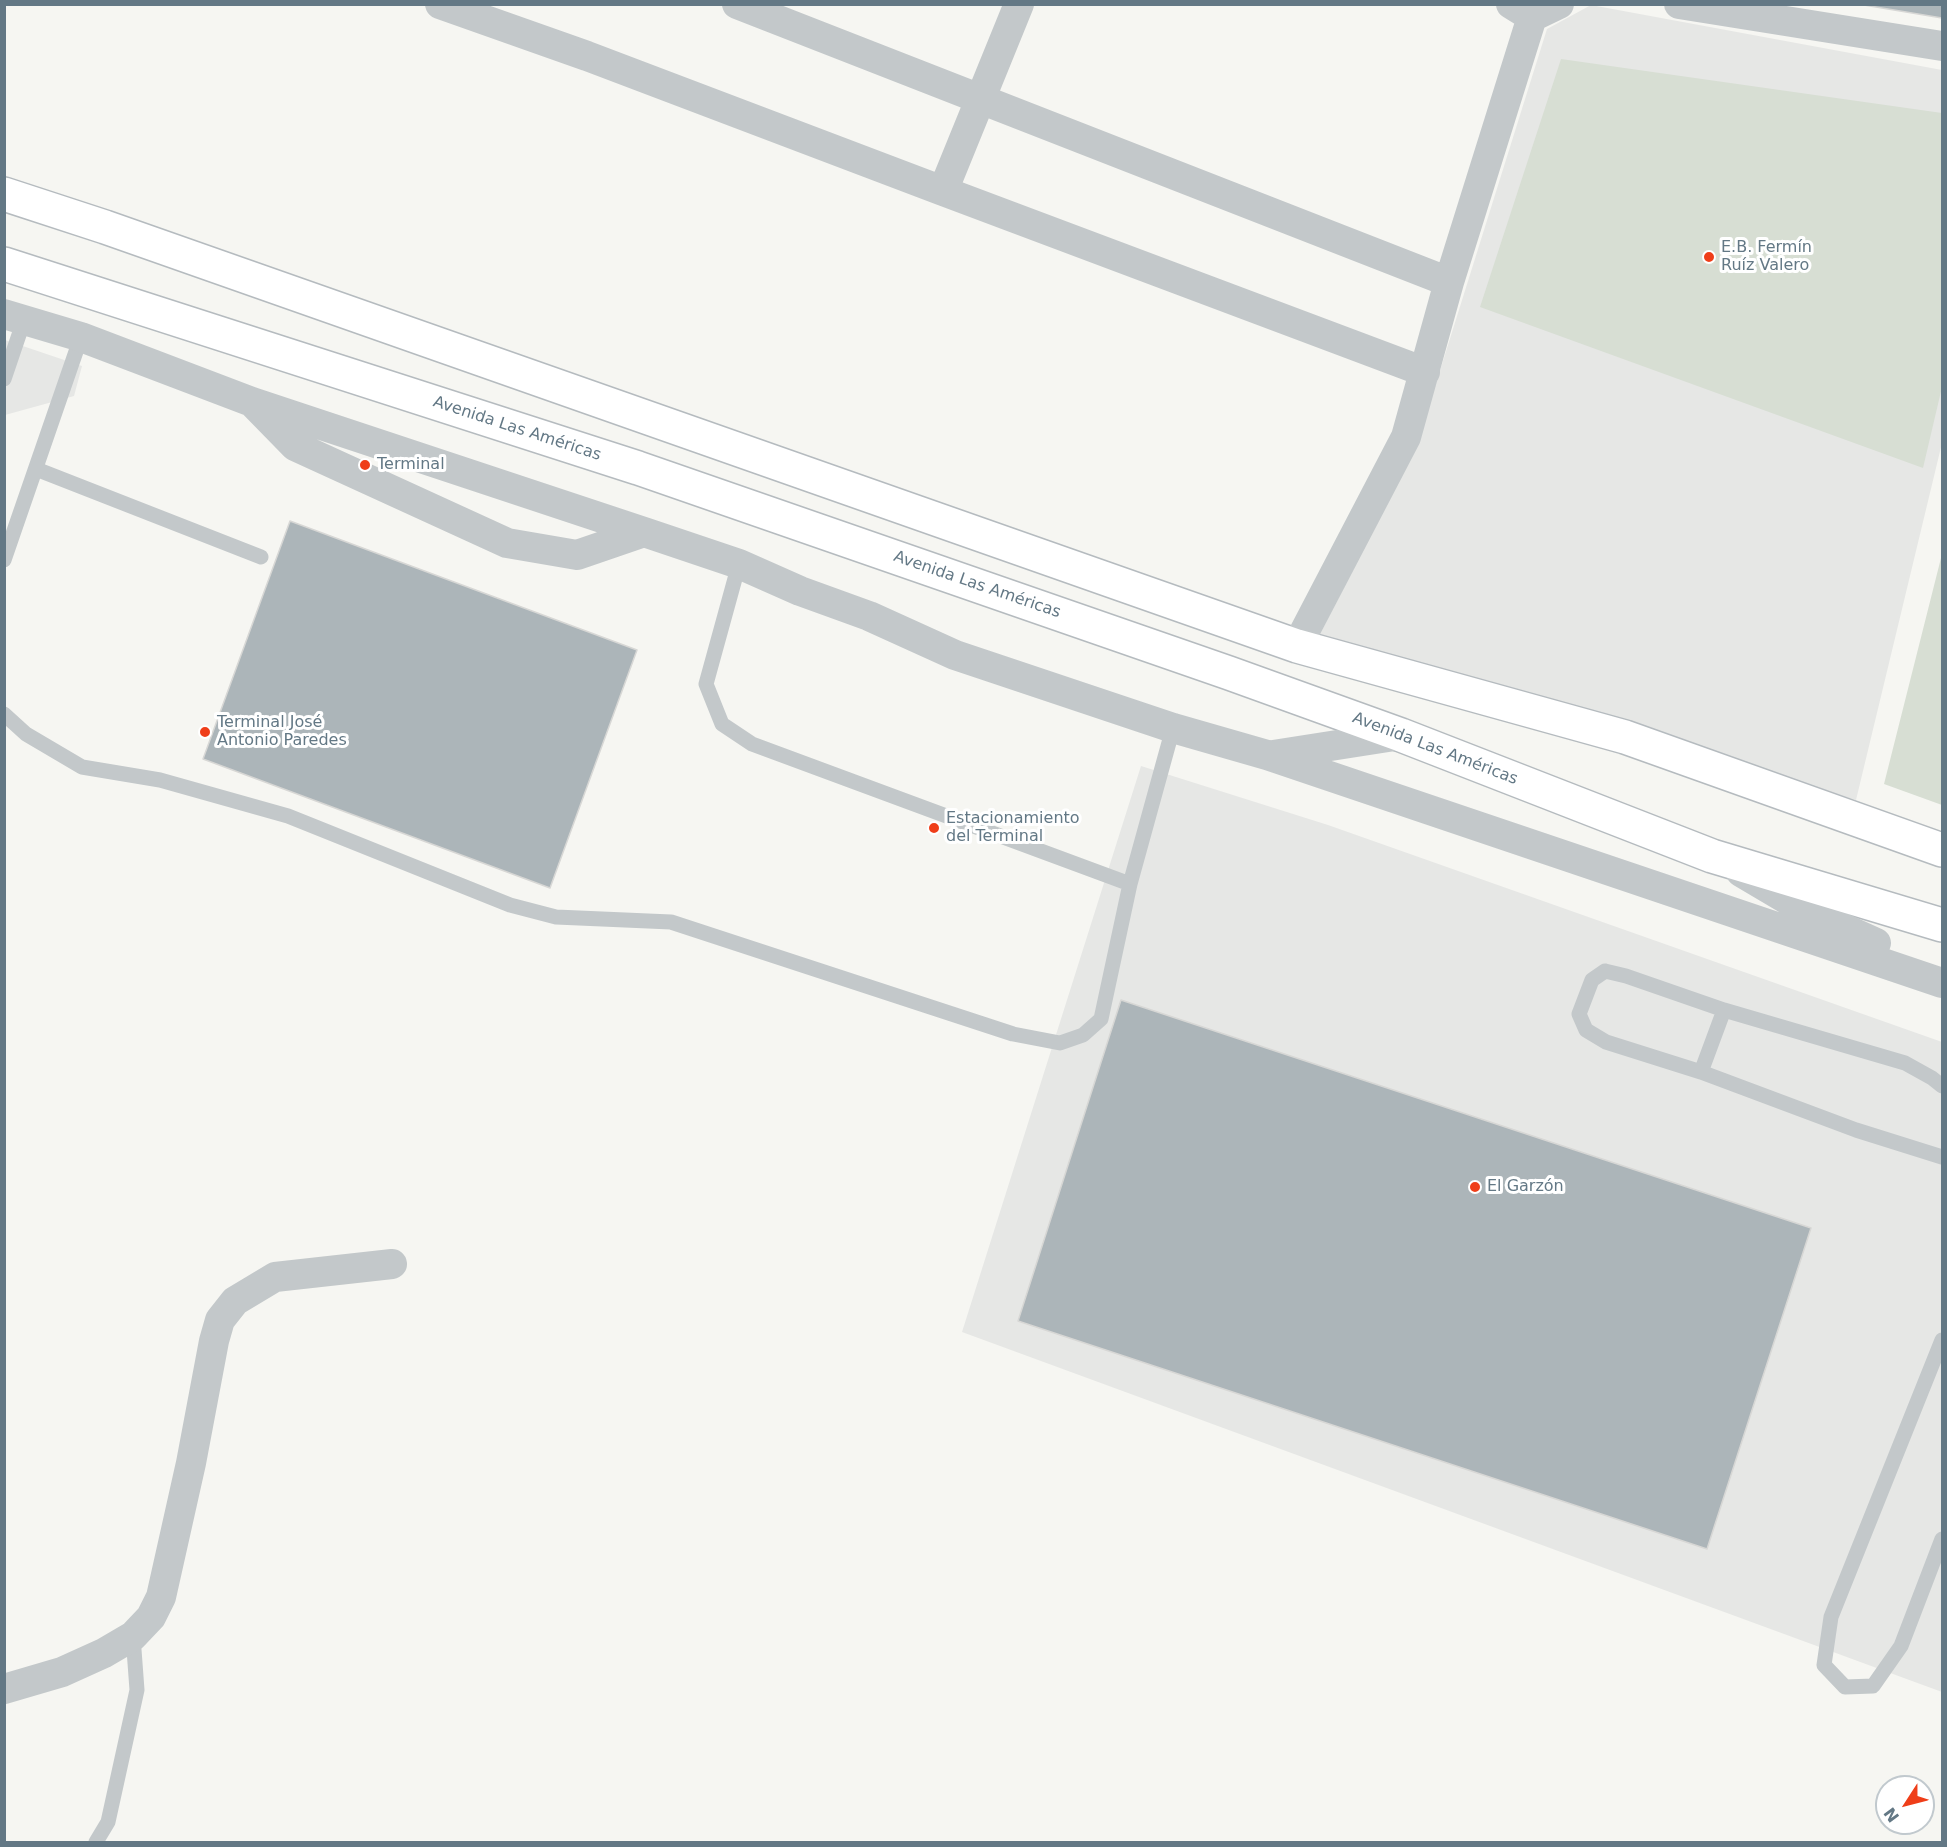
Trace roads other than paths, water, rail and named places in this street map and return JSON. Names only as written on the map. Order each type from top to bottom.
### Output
[{"type":"street","points":[[440,4],[586,56],[1425,372]]},
{"type":"street","points":[[737,4],[1449,282]]},
{"type":"street","points":[[943,191],[1019,4]]},
{"type":"street","points":[[1297,646],[1406,436],[1521,11],[1559,4]]},
{"type":"street","points":[[1679,4],[1942,46]]},
{"type":"street","points":[[4,194],[128,235],[1297,646],[1624,737],[1942,850]]},
{"type":"street","name":"Avenida Las Américas","points":[[4,264],[638,468],[1401,735],[1712,855],[1942,925]]},
{"type":"street","points":[[14,317],[81,337],[252,402],[739,564],[800,591],[868,616],[956,655],[1173,728],[1267,756],[1942,983]]},
{"type":"street","points":[[252,402],[295,446],[507,543],[577,555],[644,532]]},
{"type":"street","points":[[1267,756],[1401,735]]},
{"type":"street","points":[[1712,855],[1812,914],[1942,974]]},
{"type":"street","points":[[4,1689],[62,1672],[104,1653],[133,1636],[151,1617],[161,1597],[191,1463],[214,1341],[220,1320],[235,1301],[275,1277],[392,1264]]},
{"type":"lane","points":[[4,379],[14,317]]},
{"type":"lane","points":[[4,560],[81,337]]},
{"type":"lane","points":[[36,469],[261,557]]},
{"type":"lane","points":[[739,564],[706,684],[722,724],[752,744],[1130,884]]},
{"type":"lane","points":[[4,714],[26,734],[82,767],[160,780],[288,816],[510,905],[556,917],[671,922],[1013,1034],[1060,1042],[1083,1035],[1101,1019],[1130,884],[1173,728]]},
{"type":"lane","points":[[1942,1086],[1905,1063],[1724,1010],[1605,971],[1592,980],[1580,1014],[1586,1030],[1606,1042],[1701,1072],[1856,1130],[1942,1157]]},
{"type":"lane","points":[[1701,1072],[1724,1010]]},
{"type":"lane","points":[[1942,1340],[1831,1617],[1824,1665],[1845,1687],[1873,1686],[1901,1646],[1942,1539]]},
{"type":"lane","points":[[96,1842],[108,1822],[136,1690],[133,1636]]},
{"type":"place","name":"E.B. Fermín Ruíz Valero","points":[[1709,257]]},
{"type":"place","name":"Terminal","points":[[365,465]]},
{"type":"place","name":"Terminal José Antonio Paredes","points":[[205,732]]},
{"type":"place","name":"Estacionamiento del Terminal","points":[[934,828]]},
{"type":"place","name":"El Garzón","points":[[1475,1187]]}]
